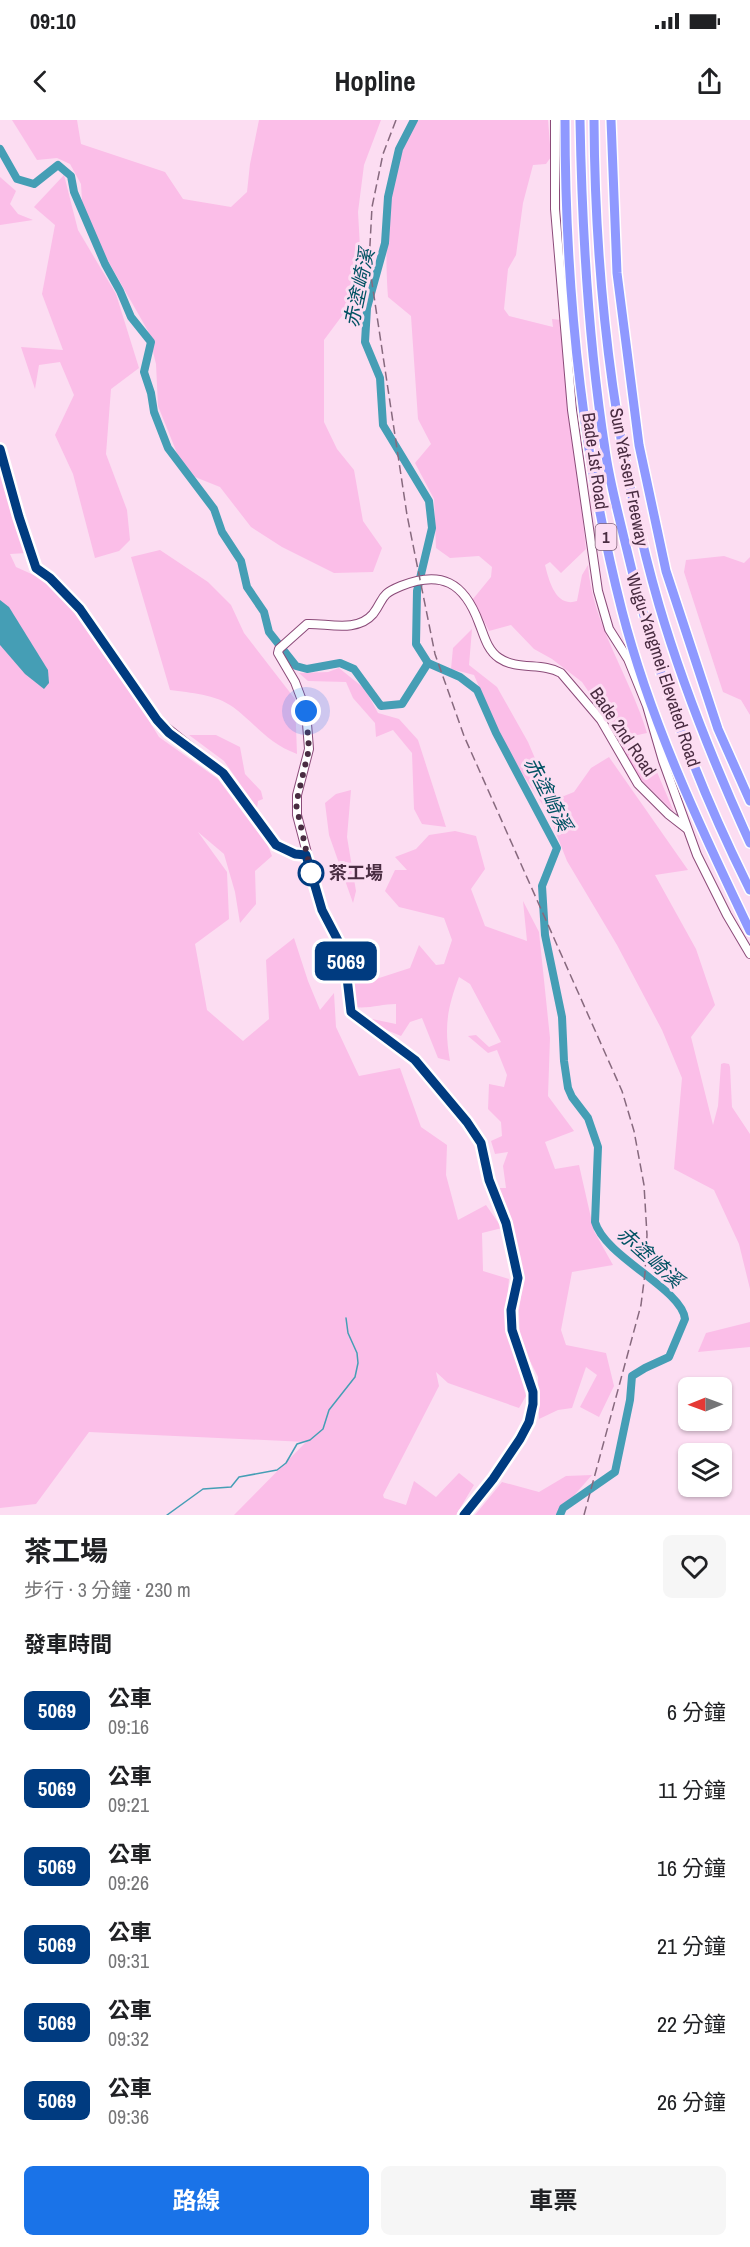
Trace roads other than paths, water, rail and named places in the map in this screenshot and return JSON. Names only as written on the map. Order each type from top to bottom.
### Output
[{"type":"highway","name":"Wugu-Yangmei Elevated Road","points":[[565,120],[565,194],[574,334],[591,471],[622,611],[655,713],[691,809],[750,931]]},
{"type":"highway","name":"Sun Yat-sen Freeway","points":[[580,120],[588,301],[598,399],[613,489],[636,592],[656,663],[716,822],[750,890]]},
{"type":"highway","name":"Sun Yat-sen Freeway","points":[[594,120],[598,241],[607,333],[613,383],[640,532],[659,606],[684,684],[722,781],[750,843]]},
{"type":"highway","name":"Wugu-Yangmei Elevated Road","points":[[611,120],[617,273],[639,445],[666,571],[718,729],[750,801]]},
{"type":"street","name":"Bade 1st Road","points":[[555,120],[555,209],[559,273],[572,410],[593,567],[609,629],[628,659],[647,706],[686,828],[710,884],[750,954]]},
{"type":"street","points":[[0,450],[36,568],[50,578],[80,609],[157,720],[169,733],[223,773],[276,845],[295,854],[306,855]]},
{"type":"street","name":"Bade 2nd Road","points":[[464,1515],[493,1479],[529,1422],[533,1392],[512,1330],[511,1310],[518,1278],[506,1223],[489,1180],[481,1143],[467,1122],[415,1060],[351,1012],[344,952],[322,910],[306,855],[296,804],[309,749],[309,725],[301,696],[278,653],[279,649],[307,624],[346,626],[366,619],[372,615],[383,594],[414,581],[426,578],[451,582],[463,595],[477,618],[488,645],[498,658],[519,666],[544,667],[561,674],[601,720],[638,784],[668,814],[686,828]]},
{"type":"water","points":[[0,600],[9,607],[48,670],[49,683],[44,689],[25,674],[0,645]]},
{"type":"waterway","name":"赤塗崎溪","points":[[414,120],[399,149],[388,197],[385,243],[367,308],[365,342],[380,378],[383,425],[429,501],[432,528],[417,591],[416,644],[428,663],[460,677],[477,690],[496,733],[557,848],[542,886],[545,935],[562,1017],[568,1088],[588,1118],[598,1147],[595,1222],[613,1248],[671,1296],[681,1308],[685,1319],[669,1357],[632,1376],[630,1400],[615,1472],[563,1508],[560,1515]]},
{"type":"waterway","points":[[0,149],[17,179],[34,184],[58,165],[71,176],[74,192],[105,264],[131,317],[151,342],[144,372],[154,412],[168,448],[214,509],[222,532],[241,561],[247,587],[264,612],[269,632],[296,666],[307,669],[340,663],[354,669],[381,706],[402,704],[428,663]]},
{"type":"waterway","points":[[167,1515],[203,1489],[231,1487],[239,1477],[277,1470],[286,1463],[297,1444],[310,1440],[323,1429],[329,1410],[355,1377],[358,1363],[357,1353],[348,1333],[346,1318]]},
{"type":"railway","points":[[396,120],[383,154],[372,207],[369,263],[407,515],[435,654],[464,736],[622,1091],[634,1131],[644,1185],[647,1235],[641,1305],[584,1515]]},
{"type":"place","name":"茶工場","points":[[311,873]]}]
